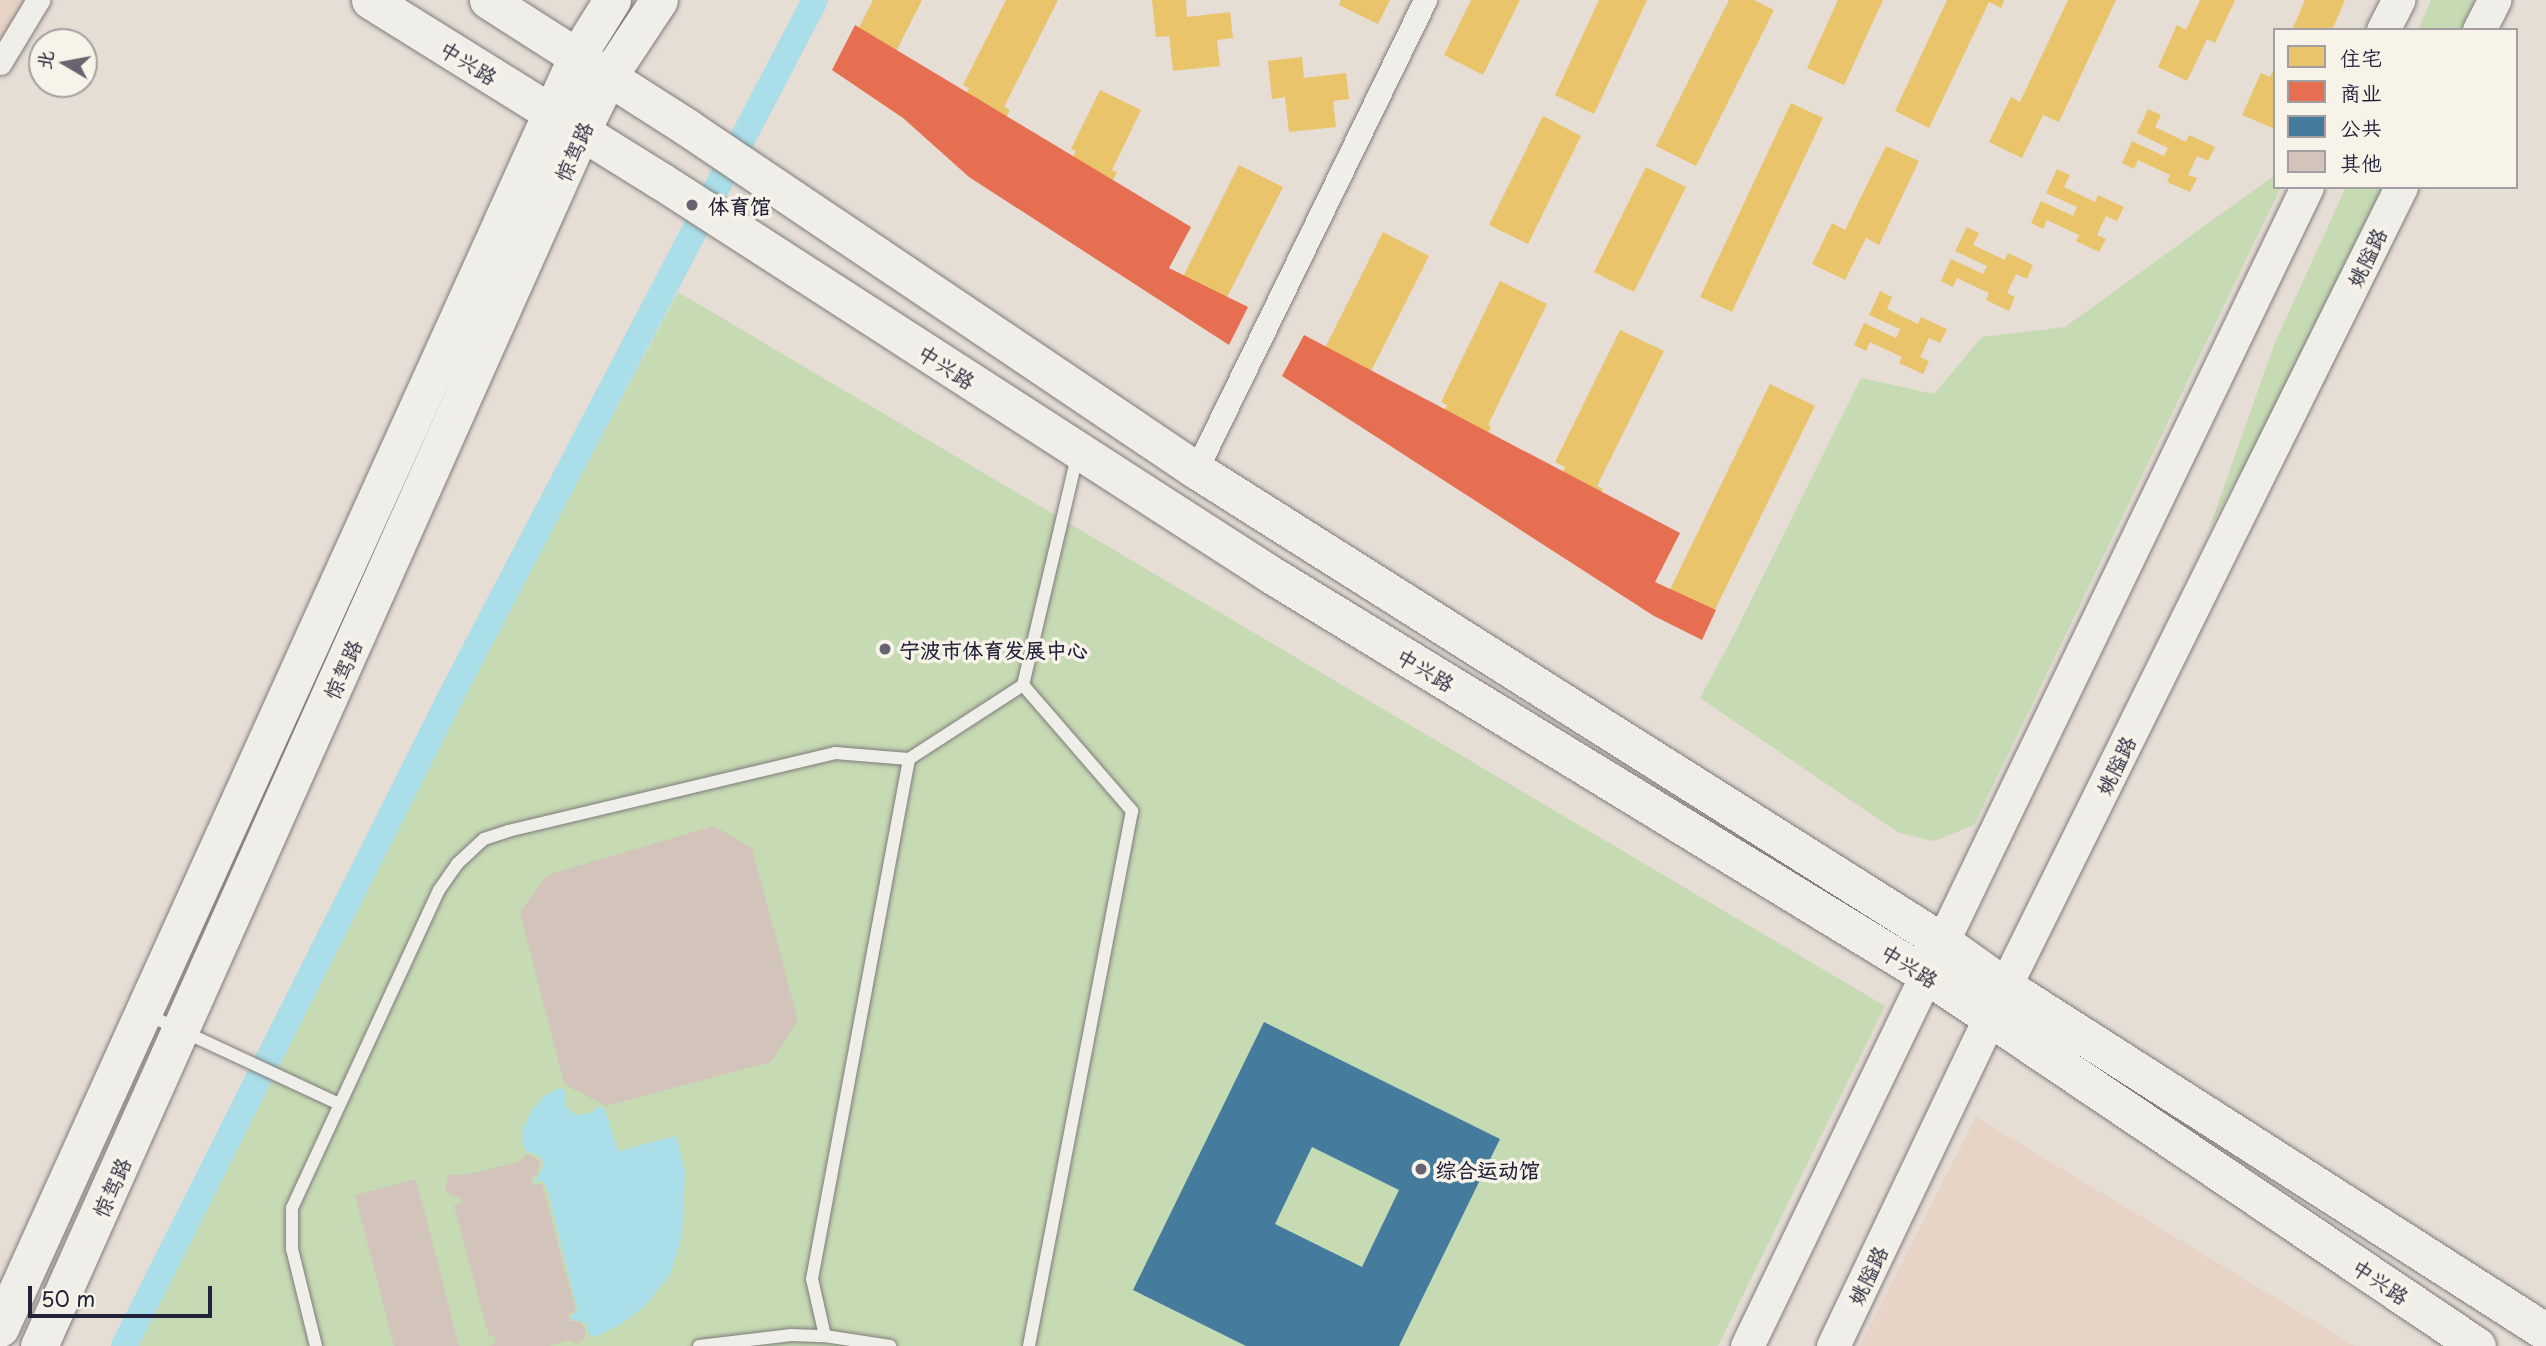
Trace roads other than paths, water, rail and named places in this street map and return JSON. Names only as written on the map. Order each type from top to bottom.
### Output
[{"type":"main road","name":"中兴路","points":[[370,0],[661,181],[1270,574],[1928,976],[1998,1002],[2546,1332]]},
{"type":"main road","name":"中兴路","points":[[488,0],[688,128],[1196,470],[1942,942],[1998,1002],[2477,1346]]},
{"type":"main road","name":"惊驾路","points":[[40,1346],[567,123],[577,57],[612,0]]},
{"type":"main road","name":"惊驾路","points":[[0,1328],[567,123],[608,77],[659,0]]},
{"type":"main road","points":[[2384,28],[2398,0]]},
{"type":"main road","points":[[2480,28],[2494,0]]},
{"type":"main road","points":[[1748,1346],[2306,189]]},
{"type":"main road","name":"姚隘路","points":[[1833,1346],[1998,1002],[2400,189]]},
{"type":"street","points":[[0,63],[38,0]]},
{"type":"street","points":[[1196,470],[1425,0]]},
{"type":"lane","points":[[316,1346],[292,1249],[292,1208],[439,890],[457,864],[484,839],[835,753],[909,759],[1023,685],[1078,451]]},
{"type":"lane","points":[[1023,685],[1132,811],[1029,1346]]},
{"type":"lane","points":[[825,1336],[812,1279],[909,759]]},
{"type":"lane","points":[[159,1020],[339,1104]]},
{"type":"lane","points":[[699,1346],[791,1335],[825,1336],[890,1346]]},
{"type":"water","points":[[559,1088],[566,1090],[566,1105],[572,1113],[581,1115],[593,1112],[598,1106],[605,1110],[618,1151],[676,1136],[685,1171],[682,1236],[671,1273],[646,1305],[621,1324],[595,1337],[589,1334],[586,1323],[571,1319],[571,1315],[578,1312],[547,1188],[543,1181],[535,1182],[544,1164],[541,1157],[526,1151],[523,1144],[522,1132],[531,1111],[543,1097]]},
{"type":"waterway","points":[[124,1346],[453,692],[815,0]]},
{"type":"place","name":"体育馆","points":[[692,205]]},
{"type":"place","name":"宁波市体育发展中心","points":[[885,649]]},
{"type":"place","name":"综合运动馆","points":[[1421,1169]]}]
